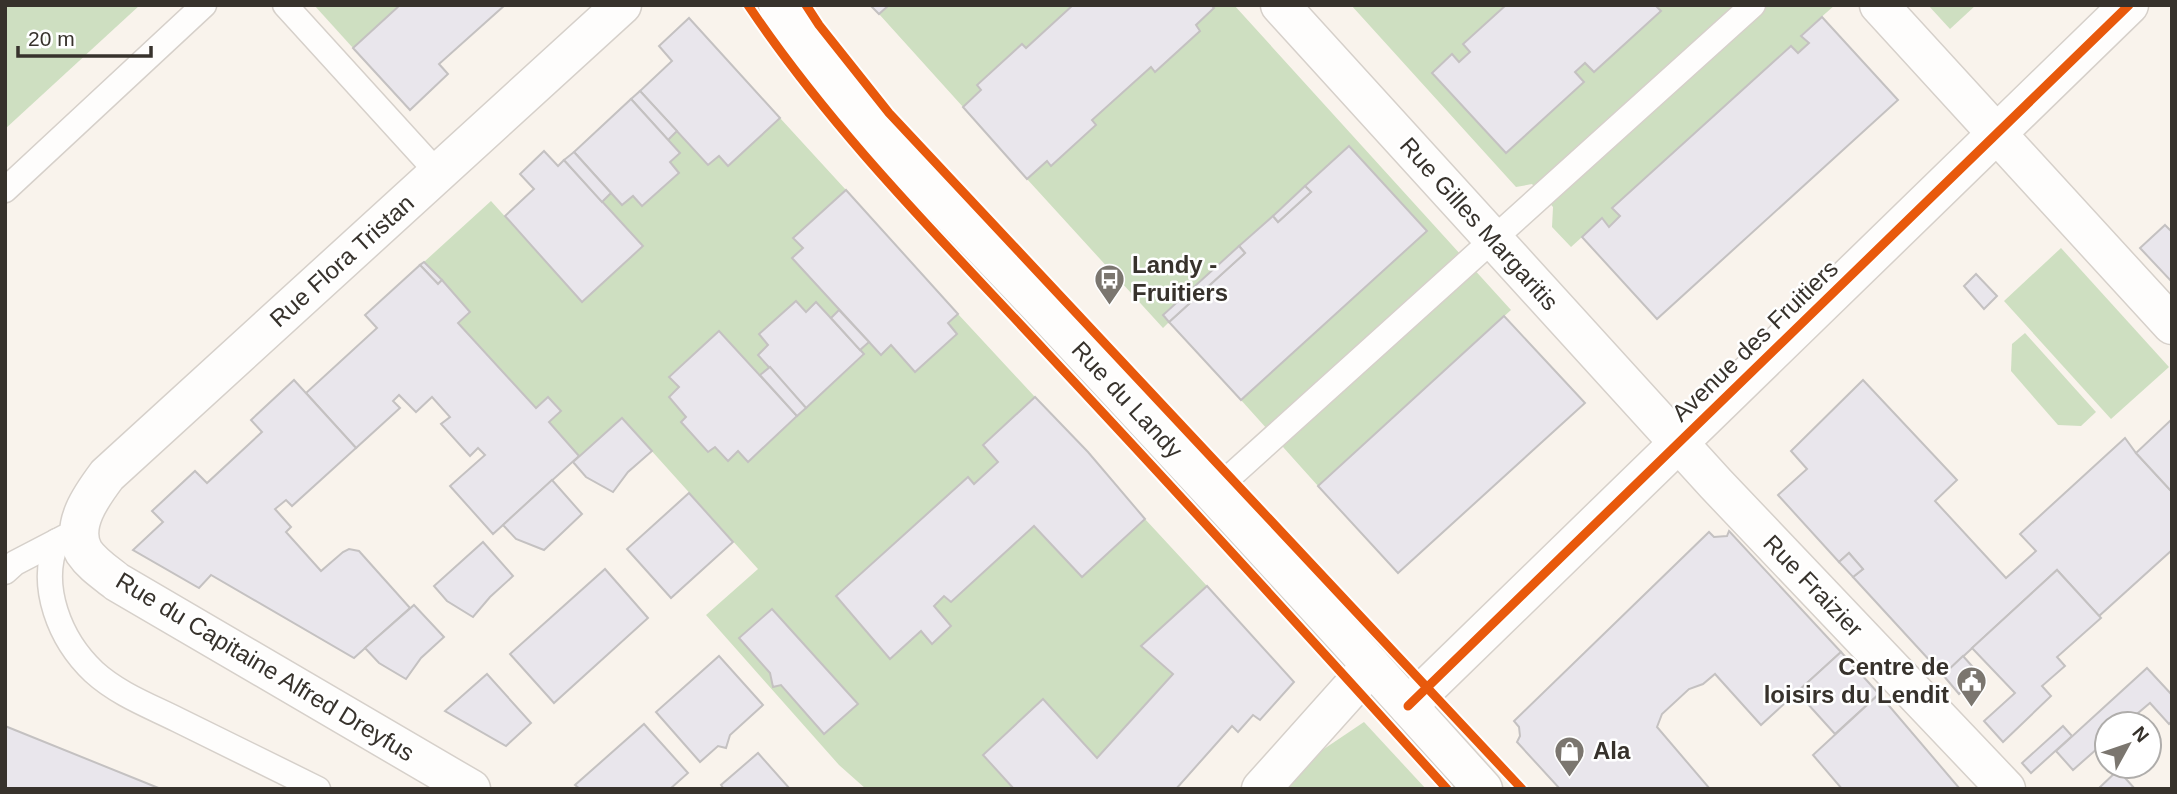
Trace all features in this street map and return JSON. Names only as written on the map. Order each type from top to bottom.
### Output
[{"type":"street","name":"Rue Flora Tristan","points":[[68,535],[107,475],[622,5]]},
{"type":"street","name":"Rue du Landy","points":[[778,5],[801,40],[871,125],[1213,492],[1483,789]]},
{"type":"street","name":"Rue Gilles Margaritis","points":[[1280,5],[1678,443]]},
{"type":"street","points":[[1878,5],[2172,325]]},
{"type":"street","name":"Avenue des Fruitiers","points":[[1408,706],[2129,5]]},
{"type":"street","name":"Rue Fraizier","points":[[1678,443],[2006,789]]},
{"type":"street","name":"Rue du Capitaine Alfred Dreyfus","points":[[68,535],[80,542],[85,552],[117,582],[471,789]]},
{"type":"street","points":[[1261,789],[1371,666]]},
{"type":"lane","points":[[5,190],[204,5]]},
{"type":"lane","points":[[285,5],[438,173]]},
{"type":"lane","points":[[1213,492],[1753,5]]},
{"type":"lane","points":[[5,572],[15,563],[68,535]]},
{"type":"lane","points":[[68,535],[50,567],[51,591],[57,617],[77,654],[96,674],[126,695],[318,789]]},
{"type":"green space","points":[[5,5],[140,5],[5,129]]},
{"type":"green space","points":[[314,5],[400,5],[353,48]]},
{"type":"green space","points":[[888,5],[1073,5],[1026,48],[1022,44],[978,85],[981,90],[963,107],[879,14]]},
{"type":"green space","points":[[1211,5],[1234,5],[1511,310],[1318,486],[1241,400],[1426,231],[1350,146],[1164,315],[1169,322],[1163,328],[1027,179],[1047,161],[1051,166],[1092,120],[1151,67],[1155,71],[1200,31],[1196,25]]},
{"type":"green space","points":[[1351,5],[1835,5],[1801,35],[1809,43],[1798,53],[1791,46],[1612,208],[1620,216],[1609,227],[1602,219],[1571,247],[1552,227],[1553,207],[1532,184],[1516,187]]},
{"type":"green space","points":[[1928,5],[1976,5],[1950,29]]},
{"type":"green space","points":[[780,118],[846,190],[794,238],[803,248],[793,258],[839,310],[831,318],[816,302],[768,345],[770,367],[760,375],[719,331],[669,376],[679,387],[669,397],[686,417],[681,422],[715,447],[728,461],[738,451],[748,462],[864,355],[860,350],[869,342],[891,345],[916,371],[957,334],[948,323],[958,314],[1035,397],[983,445],[998,462],[974,484],[968,477],[836,597],[890,659],[921,631],[932,644],[951,626],[934,606],[944,596],[951,602],[1034,526],[1082,577],[1145,519],[1207,586],[1142,645],[1173,674],[1097,758],[1043,699],[983,755],[1014,789],[866,789],[839,765],[706,615],[758,569],[622,418],[579,456],[458,323],[470,312],[424,262],[491,201],[582,301],[643,246],[602,202],[611,193],[622,205],[633,196],[643,206],[679,173],[670,162],[680,153],[668,140],[677,131],[708,165],[719,156],[728,166]]},
{"type":"green space","points":[[2061,248],[2169,367],[2111,419],[2004,301]]},
{"type":"green space","points":[[2025,333],[2096,412],[2081,426],[2058,425],[2011,371],[2012,344]]},
{"type":"green space","points":[[1364,722],[1426,789],[1284,789],[1312,757]]},
{"type":"building","points":[[400,5],[505,5],[439,64],[448,74],[410,110],[353,48]]},
{"type":"building","points":[[870,5],[889,5],[879,14]]},
{"type":"building","points":[[1073,5],[1211,5],[1214,8],[1196,25],[1200,31],[1155,72],[1151,67],[1092,120],[1096,125],[1051,166],[1047,161],[1027,179],[963,107],[981,90],[977,85],[1022,44],[1026,48]]},
{"type":"building","points":[[1506,5],[1655,5],[1661,11],[1594,72],[1585,63],[1575,72],[1584,82],[1506,153],[1432,73],[1452,54],[1459,62],[1470,52],[1463,44]]},
{"type":"building","points":[[1822,17],[1898,100],[1657,319],[1582,237],[1602,218],[1609,227],[1620,216],[1612,208],[1791,46],[1798,53],[1809,43],[1801,36]]},
{"type":"building","points":[[689,18],[780,118],[728,166],[719,156],[708,165],[640,91],[672,61],[659,46]]},
{"type":"building","points":[[640,91],[677,131],[668,140],[631,99]]},
{"type":"building","points":[[631,99],[680,153],[670,162],[679,173],[642,206],[633,196],[622,205],[574,152]]},
{"type":"building","points":[[1349,146],[1427,231],[1241,400],[1169,322],[1245,253],[1239,246],[1273,216],[1278,222],[1311,192],[1305,186]]},
{"type":"building","points":[[544,151],[558,166],[564,160],[643,246],[582,302],[505,216],[534,189],[520,174]]},
{"type":"building","points":[[574,152],[611,193],[602,202],[564,160]]},
{"type":"building","points":[[1305,186],[1311,192],[1278,222],[1273,216]]},
{"type":"building","points":[[846,190],[958,314],[948,323],[957,334],[915,372],[891,345],[881,355],[792,258],[803,248],[793,238]]},
{"type":"building","points":[[2165,225],[2172,232],[2172,282],[2140,248]]},
{"type":"building","points":[[1239,246],[1245,253],[1169,322],[1163,315]]},
{"type":"building","points":[[424,262],[442,280],[438,284],[420,265]]},
{"type":"building","points":[[420,265],[438,284],[442,280],[470,312],[458,323],[536,408],[548,397],[561,411],[549,422],[579,456],[493,534],[450,486],[485,455],[478,448],[470,456],[441,424],[450,417],[432,397],[416,412],[399,395],[393,401],[400,408],[356,448],[306,393],[377,328],[365,315]]},
{"type":"building","points":[[1976,274],[1997,296],[1984,309],[1964,286]]},
{"type":"building","points":[[796,301],[806,312],[816,302],[864,354],[806,408],[758,355],[768,345],[759,334]]},
{"type":"building","points":[[839,310],[869,342],[860,350],[831,318]]},
{"type":"building","points":[[1504,316],[1585,403],[1398,573],[1318,486]]},
{"type":"building","points":[[719,331],[797,416],[748,462],[738,451],[728,461],[715,447],[708,452],[681,422],[686,417],[669,397],[679,387],[669,377]]},
{"type":"building","points":[[770,367],[806,408],[797,416],[760,375]]},
{"type":"building","points":[[294,380],[356,448],[292,506],[286,500],[275,509],[291,527],[286,532],[321,571],[343,552],[349,549],[359,551],[410,608],[354,658],[211,575],[199,588],[133,550],[163,522],[152,511],[195,471],[207,483],[262,432],[251,420]]},
{"type":"building","points":[[1863,380],[1957,480],[1935,501],[2006,578],[2036,551],[2020,534],[2125,438],[2172,492],[2172,550],[2099,616],[2057,570],[1943,675],[1853,577],[1863,569],[1849,553],[1839,562],[1778,495],[1807,469],[1791,451]]},
{"type":"building","points":[[1035,397],[1088,452],[1145,519],[1082,577],[1034,526],[951,602],[944,596],[934,606],[951,626],[932,644],[921,631],[890,659],[836,596],[968,477],[974,484],[998,462],[983,445]]},
{"type":"building","points":[[622,418],[652,451],[628,472],[613,492],[586,477],[573,462]]},
{"type":"building","points":[[2172,419],[2172,492],[2136,453]]},
{"type":"building","points":[[552,480],[582,514],[544,550],[516,539],[503,525]]},
{"type":"building","points":[[689,493],[733,542],[671,598],[627,549]]},
{"type":"building","points":[[1729,531],[1841,652],[1761,725],[1715,674],[1703,684],[1689,689],[1662,714],[1657,727],[1710,789],[1560,789],[1517,742],[1520,736],[1519,727],[1514,721],[1709,532],[1714,537],[1727,536]]},
{"type":"building","points":[[483,542],[513,576],[473,617],[447,601],[434,586]]},
{"type":"building","points":[[1849,553],[1863,569],[1853,577],[1839,562]]},
{"type":"building","points":[[605,569],[648,618],[554,703],[510,654]]},
{"type":"building","points":[[2057,570],[2101,618],[2057,657],[2065,666],[2042,686],[2051,696],[2003,742],[1984,721],[2015,693],[1972,648]]},
{"type":"building","points":[[1207,586],[1294,682],[1260,720],[1253,715],[1238,732],[1232,726],[1176,789],[1014,789],[983,755],[1043,699],[1097,758],[1173,674],[1141,646]]},
{"type":"building","points":[[414,605],[444,637],[421,658],[406,679],[379,663],[365,648]]},
{"type":"building","points":[[772,609],[858,704],[824,734],[781,685],[773,687],[770,673],[739,638]]},
{"type":"building","points":[[1841,652],[1879,694],[1835,734],[1797,692]]},
{"type":"building","points":[[719,656],[763,705],[730,735],[726,748],[718,746],[700,762],[656,712]]},
{"type":"building","points":[[1963,656],[1980,675],[1959,694],[1943,675]]},
{"type":"building","points":[[2147,668],[2172,695],[2172,721],[2169,724],[2163,717],[2163,710],[2156,710],[2150,703],[2142,710],[2101,710]]},
{"type":"building","points":[[487,674],[531,723],[506,746],[445,711]]},
{"type":"building","points":[[1879,694],[1960,789],[1842,789],[1813,755]]},
{"type":"building","points":[[2093,717],[2093,752],[2073,770],[2056,751]]},
{"type":"building","points":[[644,724],[688,773],[670,789],[580,789],[575,785]]},
{"type":"building","points":[[5,726],[161,789],[5,789]]},
{"type":"building","points":[[2063,726],[2072,736],[2031,773],[2022,763]]},
{"type":"building","points":[[758,753],[790,789],[724,789],[721,785]]},
{"type":"building","points":[[2107,780],[2127,780],[2135,789],[2098,789]]},
{"type":"cycle path","points":[[748,5],[816,98],[891,185],[1198,515],[1447,789]]},
{"type":"cycle path","points":[[806,5],[889,113],[1522,789]]},
{"type":"cycle path","points":[[1408,706],[2129,5]]},
{"type":"place","name":"Landy - Fruitiers","points":[[1109,306]]},
{"type":"place","name":"Centre de loisirs du Lendit","points":[[1972,708]]},
{"type":"place","name":"Ala","points":[[1570,778]]}]
